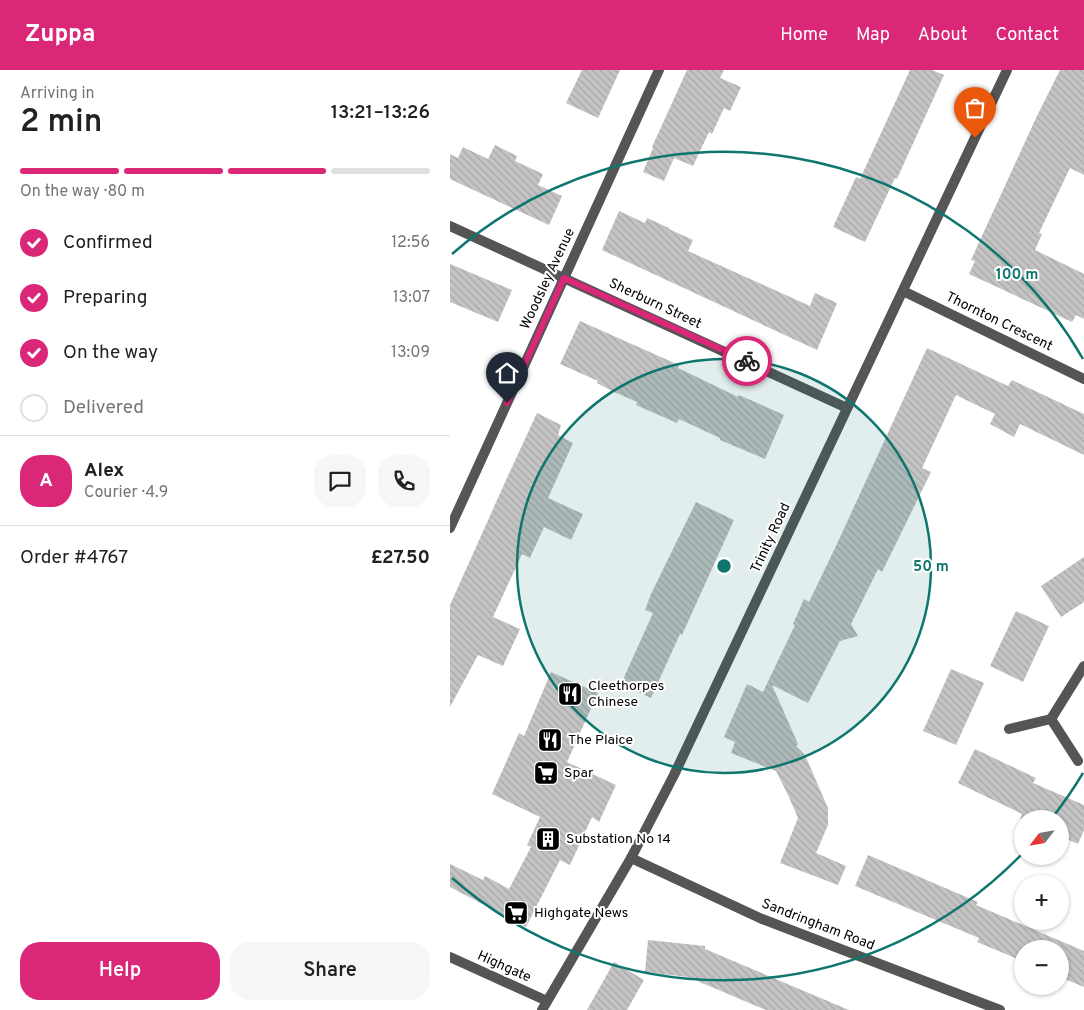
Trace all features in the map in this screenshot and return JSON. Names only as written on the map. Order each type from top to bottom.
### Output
[{"type":"street","name":"Woodsley Avenue","points":[[450,528],[659,70]]},
{"type":"street","name":"Trinity Road","points":[[545,1006],[631,858],[674,775],[1007,70]]},
{"type":"street","name":"Sherburn Street","points":[[450,226],[848,408]]},
{"type":"street","name":"Thornton Crescent","points":[[903,291],[1084,379]]},
{"type":"street","points":[[1009,729],[1051,718],[1084,666]]},
{"type":"street","points":[[1051,718],[1078,761]]},
{"type":"street","name":"Sandringham Road","points":[[631,858],[762,919],[1000,1010]]},
{"type":"street","name":"Highgate","points":[[450,957],[545,1006]]},
{"type":"building","points":[[582,70],[620,70],[598,118],[566,103]]},
{"type":"building","points":[[687,70],[724,70],[720,78],[741,87],[730,111],[724,108],[712,134],[709,132],[693,166],[674,158],[664,181],[643,172],[652,147]]},
{"type":"building","points":[[910,70],[932,70],[944,75],[897,179],[895,178],[865,242],[833,227],[856,177],[860,179]]},
{"type":"building","points":[[1060,70],[1084,70],[1084,175],[1070,168],[1039,233],[1042,234],[1035,250],[1084,274],[1084,319],[1076,315],[1072,322],[969,274],[975,261],[971,260]]},
{"type":"building","points":[[495,145],[517,156],[515,161],[543,174],[538,185],[562,196],[549,225],[450,179],[450,154],[458,158],[463,147],[488,159]]},
{"type":"building","points":[[619,211],[645,223],[647,218],[669,228],[693,240],[688,251],[810,306],[815,293],[837,303],[817,350],[602,250]]},
{"type":"building","points":[[450,264],[512,290],[498,322],[450,302]]},
{"type":"building","points":[[580,321],[679,365],[678,368],[738,397],[739,395],[784,415],[765,459],[720,440],[720,438],[679,419],[677,423],[636,405],[637,402],[597,383],[598,381],[560,364]]},
{"type":"building","points":[[927,348],[1008,386],[1012,380],[1084,414],[1084,455],[1020,424],[1014,437],[990,424],[995,414],[956,395],[922,468],[931,472],[882,572],[878,569],[851,624],[858,636],[840,641],[808,703],[772,685],[798,744],[796,746],[805,755],[828,808],[828,825],[816,853],[846,866],[838,885],[780,863],[798,818],[788,795],[776,771],[731,753],[735,742],[724,737],[747,684],[763,692],[795,625],[793,624],[804,599],[809,602],[836,546]]},
{"type":"building","points":[[537,413],[561,425],[558,435],[573,443],[548,498],[583,514],[571,540],[544,527],[530,558],[522,554],[493,617],[520,629],[503,666],[478,655],[450,707],[450,605]]},
{"type":"building","points":[[696,502],[734,520],[651,698],[621,684],[653,613],[645,610],[651,594]]},
{"type":"building","points":[[1084,557],[1084,602],[1061,617],[1041,586]]},
{"type":"building","points":[[1016,611],[1049,626],[1023,682],[990,666]]},
{"type":"building","points":[[951,669],[984,683],[956,745],[923,731]]},
{"type":"building","points":[[551,672],[598,693],[567,762],[616,785],[599,822],[592,817],[570,865],[560,860],[526,927],[450,887],[450,864],[483,880],[485,876],[509,889],[531,847],[527,845],[540,817],[492,794],[519,733],[524,736]]},
{"type":"building","points":[[975,749],[1036,778],[1033,783],[1084,805],[1084,830],[1078,844],[1069,840],[1069,810],[1014,810],[958,783]]},
{"type":"building","points":[[868,855],[978,902],[976,905],[1014,921],[1014,930],[1035,930],[1058,940],[1014,940],[1014,958],[977,942],[979,938],[855,886]]},
{"type":"building","points":[[648,940],[705,946],[705,949],[849,1010],[766,1010],[688,977],[645,972]]},
{"type":"building","points":[[1069,945],[1084,951],[1084,987],[1069,981]]},
{"type":"building","points":[[614,962],[644,980],[627,1010],[587,1010]]},
{"type":"way so far","points":[[747,361],[848,408],[975,138]]},
{"type":"place","name":"Cleethorpes Chinese","points":[[570,694]]},
{"type":"place","name":"The Plaice","points":[[550,740]]},
{"type":"place","name":"Spar","points":[[546,773]]},
{"type":"place","name":"Substation No 14","points":[[548,839]]},
{"type":"place","name":"Highgate News","points":[[516,913]]},
{"type":"route","points":[[507,403],[564,278],[747,361]]}]
